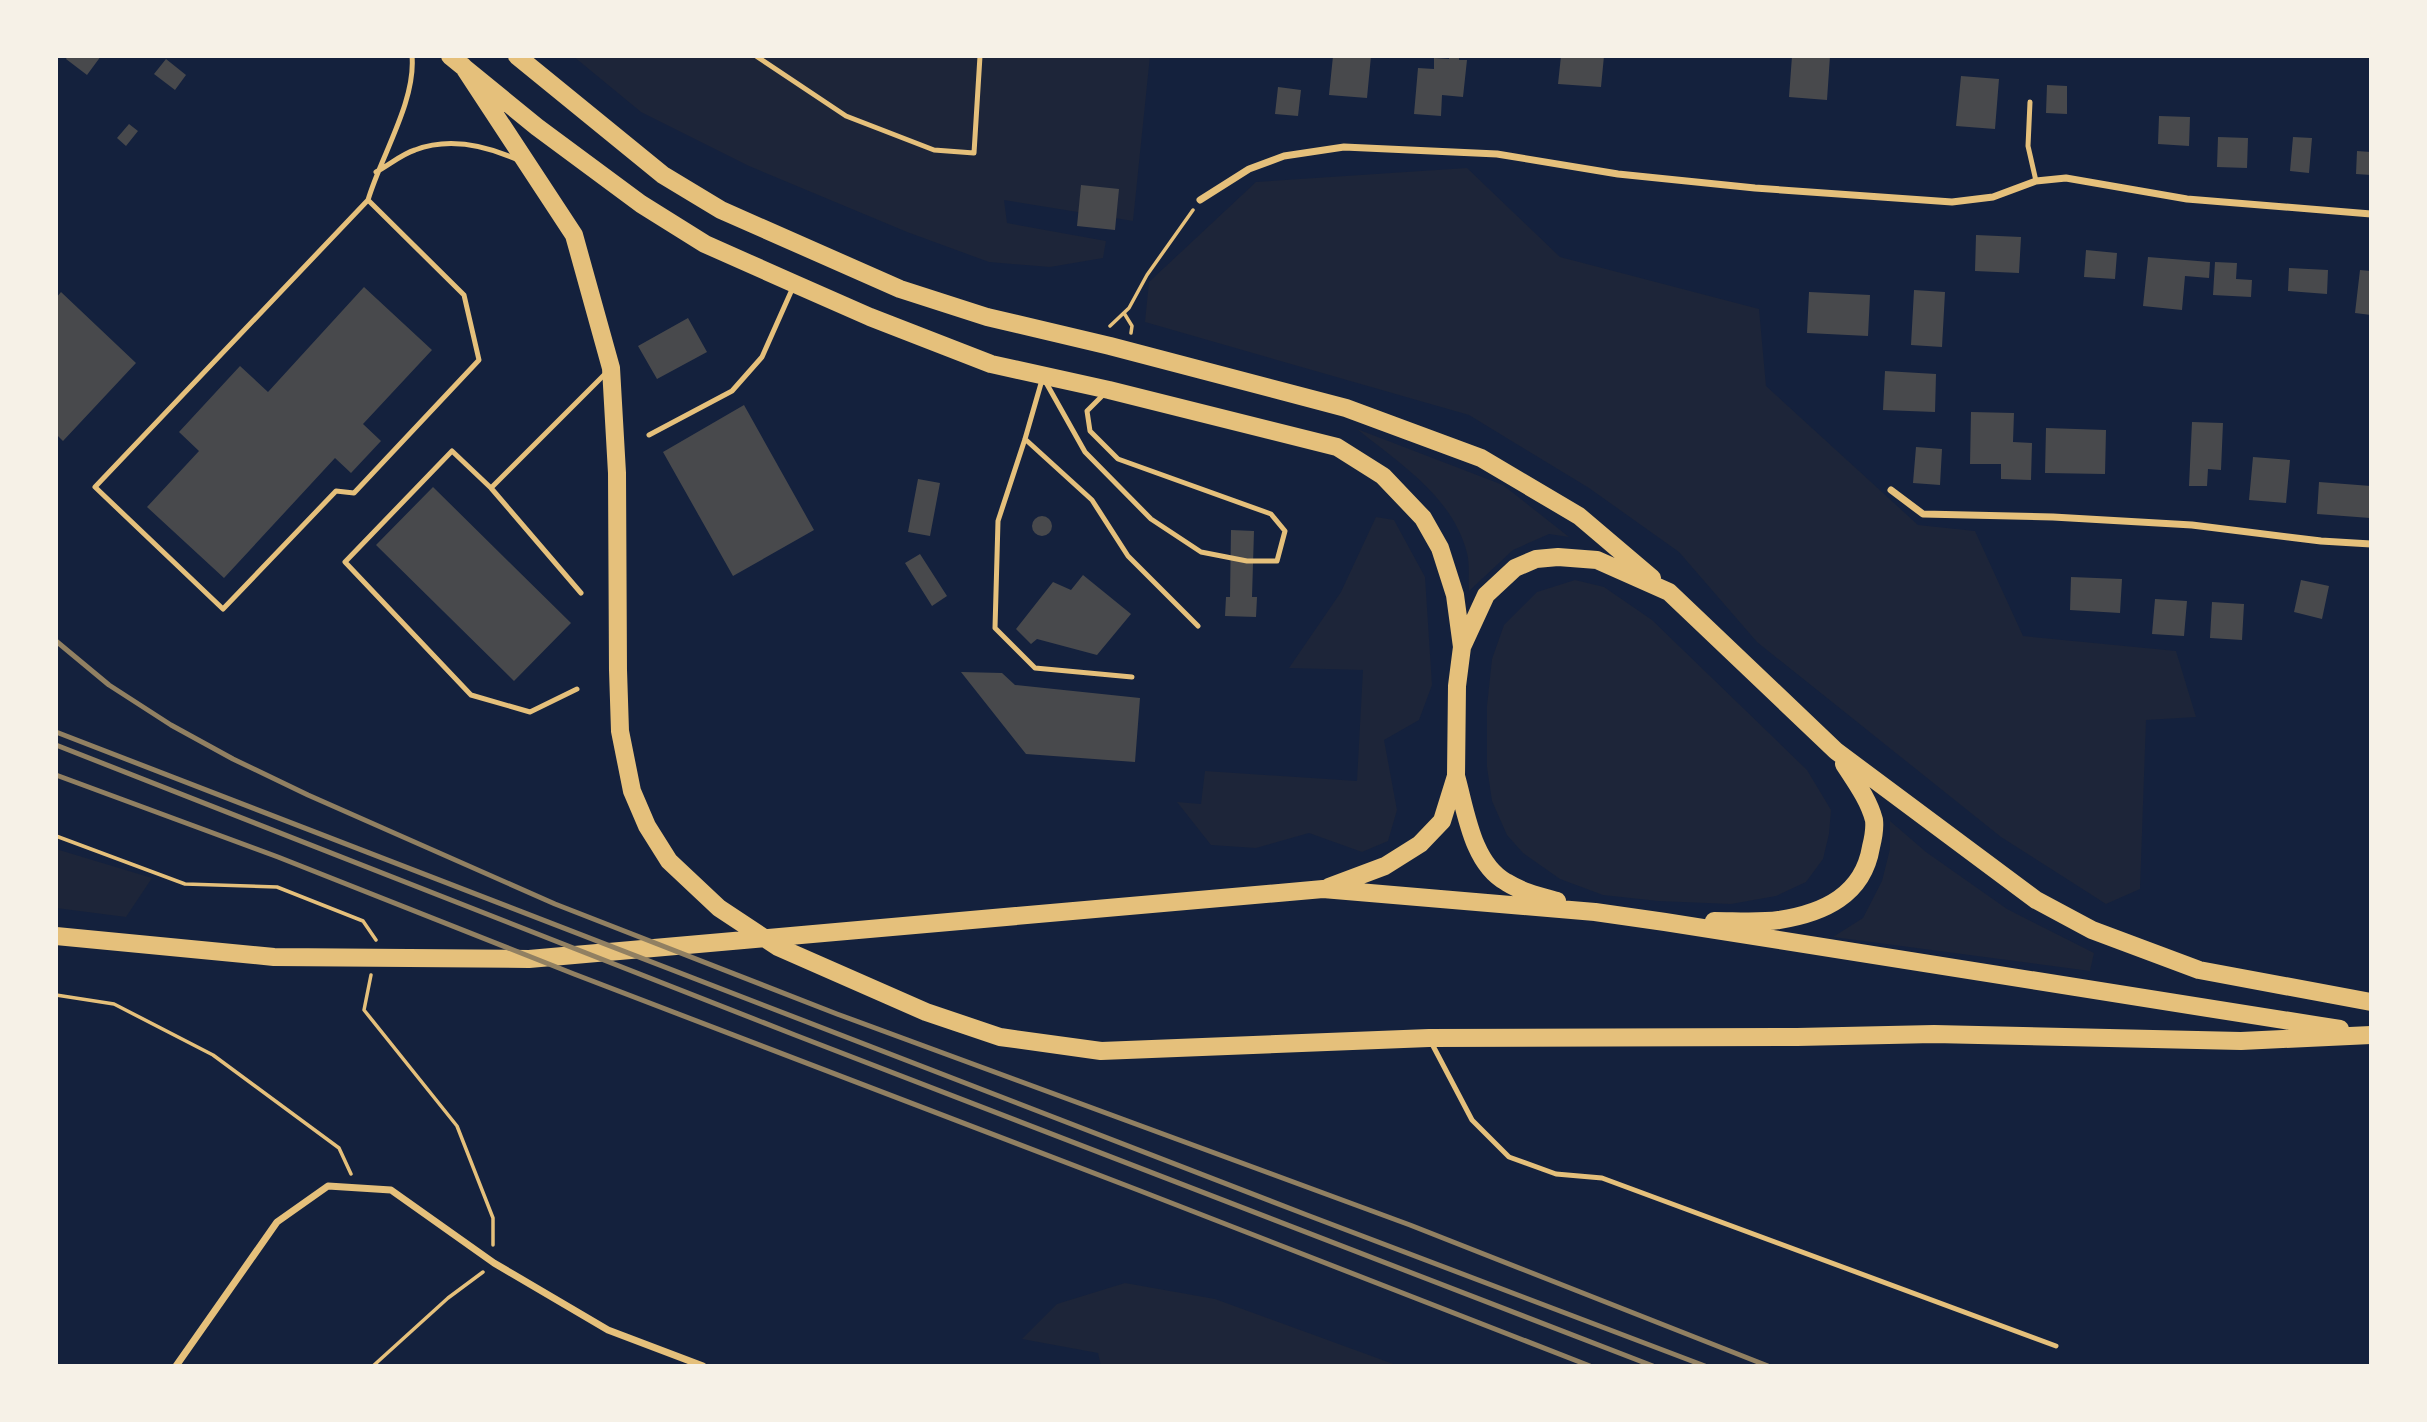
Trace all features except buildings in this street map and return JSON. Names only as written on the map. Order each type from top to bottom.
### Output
[{"type":"main road","points":[[517,56],[663,174],[721,209],[900,289],[987,317],[1346,408],[1481,458],[1579,516],[1669,592],[1836,751],[2036,900],[2092,930],[2199,970],[2371,1002]]},
{"type":"main road","points":[[456,61],[574,235],[611,368],[617,473],[620,731],[632,791],[646,826],[669,861],[719,908],[778,947],[926,1012],[1000,1037],[1101,1051],[1429,1038],[1934,1034],[2241,1041],[2371,1035]]},
{"type":"main road","points":[[456,61],[537,127],[641,204],[705,244],[870,317],[991,364],[1109,390],[1337,447],[1383,476],[1423,518],[1440,548],[1455,595],[1462,647],[1457,686],[1456,776],[1442,821],[1420,844],[1385,866],[1323,889]]},
{"type":"main road","points":[[1462,647],[1486,595],[1514,568],[1536,559],[1558,557],[1597,560],[1669,592]]},
{"type":"main road","points":[[1665,922],[1777,920],[1811,912],[1840,899],[1859,882],[1869,863],[1874,821],[1861,789],[1836,751]]},
{"type":"main road","points":[[1456,776],[1473,835],[1484,862],[1503,881],[1527,893],[1595,912]]},
{"type":"main road","points":[[56,936],[274,957],[528,959],[1323,889],[1595,912],[2371,1035]]},
{"type":"street","points":[[1200,200],[1250,169],[1284,156],[1344,147],[1497,154],[1618,174],[1755,188],[1952,202],[1993,197],[2036,181],[2066,178],[2187,199],[2371,214]]},
{"type":"street","points":[[1891,490],[1923,514],[2053,517],[2192,525],[2321,541],[2371,544]]},
{"type":"street","points":[[176,1366],[277,1222],[328,1186],[391,1190],[494,1264],[608,1330],[703,1366]]},
{"type":"lane","points":[[368,200],[464,295],[479,360],[354,492],[336,491],[223,609],[95,486],[368,200],[376,172],[405,108],[413,65],[412,56]]},
{"type":"lane","points":[[757,56],[768,60],[846,116],[934,150],[974,153],[981,56]]},
{"type":"lane","points":[[2030,102],[2028,146],[2036,181]]},
{"type":"lane","points":[[376,172],[415,150],[452,143],[497,151],[528,165]]},
{"type":"lane","points":[[649,435],[732,391],[762,357],[795,284]]},
{"type":"lane","points":[[491,488],[611,368]]},
{"type":"lane","points":[[1042,377],[1085,452],[1151,519],[1201,552],[1247,561],[1278,561],[1285,531],[1271,514],[1118,459],[1090,431],[1087,411],[1109,390]]},
{"type":"lane","points":[[1042,377],[998,521],[995,628],[1035,668],[1132,677]]},
{"type":"lane","points":[[1025,439],[1092,500],[1128,556],[1198,626]]},
{"type":"lane","points":[[577,689],[530,712],[471,695],[345,562],[452,451],[491,488],[581,593]]},
{"type":"lane","points":[[1429,1038],[1472,1120],[1509,1157],[1556,1174],[1602,1178],[2056,1346]]},
{"type":"path","points":[[1094,342],[1129,308],[1147,275],[1200,200]]},
{"type":"path","points":[[56,836],[185,884],[277,887],[363,921],[378,943]]},
{"type":"path","points":[[372,970],[364,1010],[457,1126],[493,1219],[494,1264],[448,1298],[373,1366]]},
{"type":"path","points":[[56,995],[114,1004],[213,1055],[339,1148],[357,1188]]},
{"type":"shaded area","points":[[573,56],[1150,56],[1133,221],[1004,200],[1007,223],[1106,241],[1103,258],[1050,267],[989,262],[907,232],[749,166],[641,112]]},
{"type":"shaded area","points":[[1467,168],[1560,257],[1759,309],[1766,386],[1918,525],[1975,531],[2023,636],[2176,651],[2196,717],[2146,720],[2140,889],[2106,904],[2001,837],[1757,642],[1679,552],[1589,488],[1469,415],[1145,322],[1149,282],[1256,182]]},
{"type":"shaded area","points":[[1357,429],[1503,485],[1569,537],[1549,534],[1513,550],[1469,591],[1467,553],[1450,515],[1407,468]]},
{"type":"shaded area","points":[[1376,517],[1394,520],[1425,577],[1432,685],[1419,720],[1384,740],[1397,810],[1388,841],[1362,852],[1309,833],[1256,848],[1211,845],[1177,802],[1201,804],[1205,771],[1357,781],[1363,670],[1289,668],[1341,592]]},
{"type":"shaded area","points":[[1575,580],[1604,587],[1652,620],[1807,770],[1831,810],[1823,859],[1806,882],[1776,896],[1731,904],[1658,901],[1603,895],[1560,879],[1523,853],[1507,835],[1492,801],[1487,767],[1487,706],[1492,659],[1504,625],[1537,592]]},
{"type":"shaded area","points":[[1890,821],[1926,852],[2007,909],[2094,953],[2090,971],[1833,937],[1863,918],[1882,881],[1890,849]]},
{"type":"shaded area","points":[[56,849],[152,878],[126,917],[56,908]]},
{"type":"shaded area","points":[[1125,1283],[1215,1299],[1399,1366],[1101,1366],[1098,1353],[1022,1339],[1057,1304]]},
{"type":"railway","points":[[56,641],[109,685],[171,725],[233,759],[555,904],[837,1014],[1410,1225],[1768,1366]]},
{"type":"railway","points":[[56,732],[1705,1366]]},
{"type":"railway","points":[[56,745],[795,1035],[1653,1366]]},
{"type":"railway","points":[[56,775],[278,857],[1590,1366]]}]
